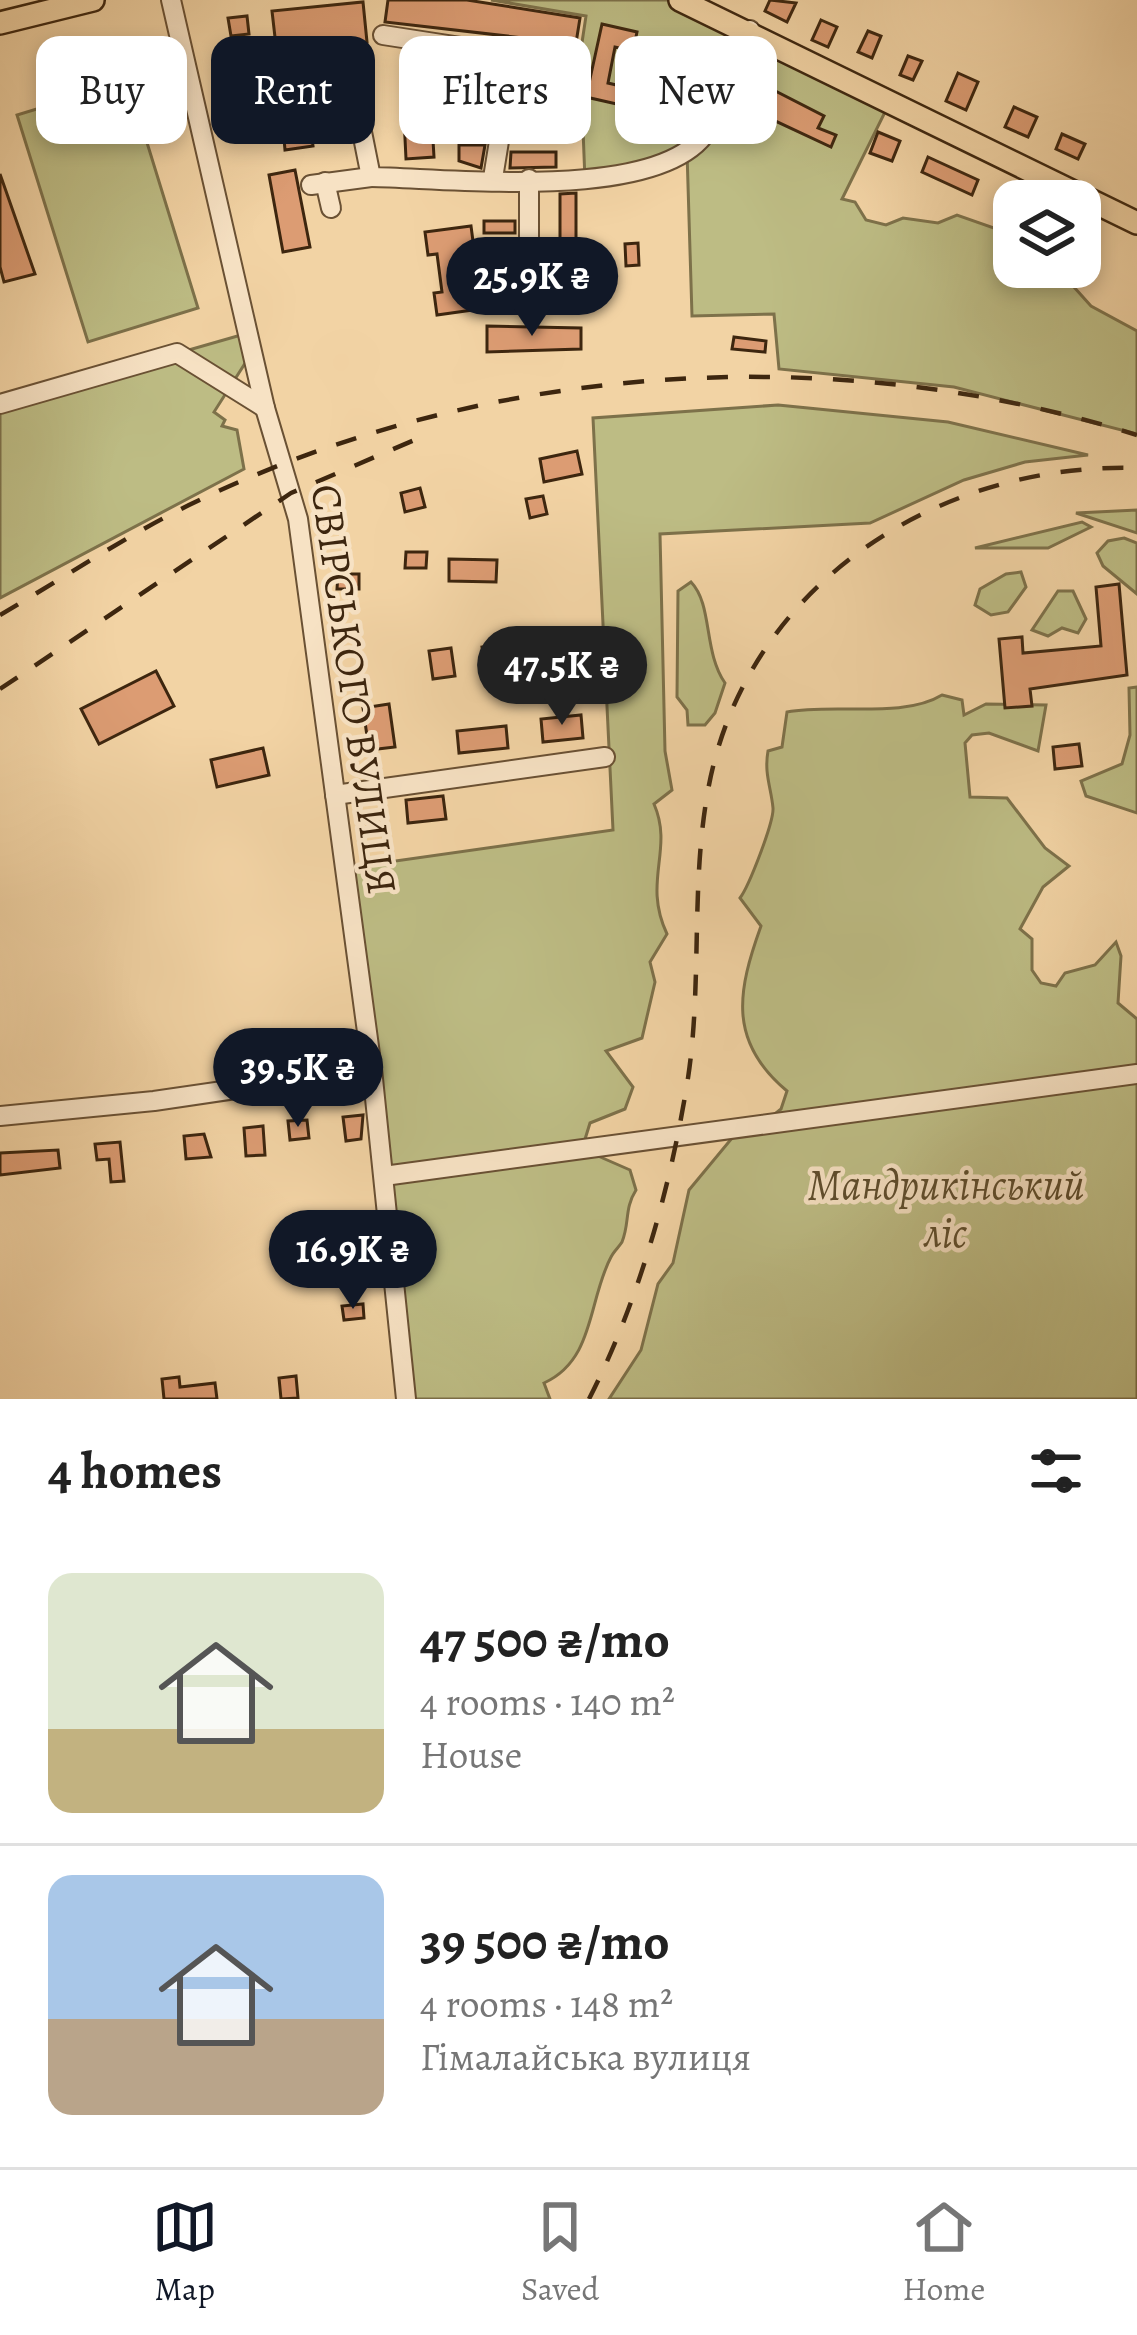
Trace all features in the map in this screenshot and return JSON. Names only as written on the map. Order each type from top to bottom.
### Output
[{"type":"main road","points":[[0,23],[93,0]]},
{"type":"main road","points":[[680,0],[751,30],[1137,223]]},
{"type":"street","name":"СВІРСЬКОГО ВУЛИЦЯ","points":[[171,0],[265,408],[298,519],[372,1069],[406,1399]]},
{"type":"street","points":[[331,208],[318,183],[371,177],[616,178],[675,160],[706,133],[751,30]]},
{"type":"street","points":[[383,35],[513,55],[493,178]]},
{"type":"street","points":[[364,144],[371,177]]},
{"type":"street","points":[[529,179],[529,284]]},
{"type":"street","points":[[0,404],[177,353],[265,408]]},
{"type":"street","points":[[335,795],[605,758]]},
{"type":"street","points":[[0,1116],[154,1101],[372,1069]]},
{"type":"street","points":[[384,1176],[1137,1074]]},
{"type":"green space","points":[[491,0],[680,0],[754,36],[615,36],[615,144],[777,144],[777,47],[890,102],[842,199],[855,202],[866,220],[886,225],[903,218],[938,223],[957,215],[993,228],[993,288],[1075,288],[1091,306],[1137,331],[1137,434],[954,387],[779,369],[774,314],[692,316],[687,152],[585,180],[584,144],[591,144],[591,36],[583,36],[586,16]]},
{"type":"green space","points":[[36,109],[36,144],[147,144],[198,308],[88,342],[17,115]]},
{"type":"green space","points":[[248,333],[249,357],[214,412],[225,420],[222,426],[237,430],[244,469],[0,598],[0,404]]},
{"type":"green space","points":[[778,405],[948,422],[1088,455],[1025,462],[964,480],[870,523],[660,534],[665,751],[672,790],[654,804],[661,836],[657,898],[667,934],[650,962],[655,982],[642,1038],[606,1051],[633,1087],[625,1109],[590,1123],[582,1149],[630,1170],[636,1190],[622,1242],[604,1274],[582,1344],[561,1373],[544,1383],[550,1399],[406,1399],[346,868],[613,830],[593,418]]},
{"type":"green space","points":[[1137,510],[1137,533],[1076,513]]},
{"type":"green space","points":[[1082,522],[1091,527],[1048,548],[975,548]]},
{"type":"green space","points":[[1124,538],[1137,543],[1137,594],[1103,566],[1097,553],[1108,541]]},
{"type":"green space","points":[[1021,572],[1026,587],[1008,612],[991,615],[975,605],[980,589],[1006,574]]},
{"type":"green space","points":[[691,582],[702,603],[725,683],[715,713],[705,725],[688,725],[687,710],[677,697],[678,591]]},
{"type":"green space","points":[[1058,591],[1073,591],[1086,619],[1078,633],[1062,628],[1048,636],[1032,630]]},
{"type":"green space","points":[[1137,687],[1137,813],[1086,796],[1081,781],[1122,764],[1130,735],[1129,688]]},
{"type":"green space","name":"Мандрикінський ліс","points":[[942,695],[962,700],[964,715],[986,704],[1046,705],[1038,751],[989,733],[972,735],[965,743],[970,797],[1007,798],[1045,848],[1069,866],[1043,887],[1020,929],[1032,939],[1032,970],[1041,983],[1056,986],[1065,973],[1095,965],[1116,942],[1121,956],[1118,1003],[1137,1019],[1137,1399],[609,1399],[641,1350],[658,1284],[673,1263],[689,1190],[737,1132],[761,1125],[781,1109],[787,1091],[754,1053],[743,1014],[747,972],[761,926],[740,898],[772,815],[768,751],[782,747],[787,712],[908,707]]},
{"type":"building","points":[[388,0],[467,0],[580,18],[577,36],[507,36],[385,22]]},
{"type":"building","points":[[770,0],[796,3],[787,22],[765,11]]},
{"type":"building","points":[[363,2],[366,36],[275,36],[272,11]]},
{"type":"building","points":[[247,16],[249,34],[231,36],[228,18]]},
{"type":"building","points":[[821,20],[837,27],[828,47],[812,40]]},
{"type":"building","points":[[602,24],[637,32],[636,36],[615,36],[608,83],[615,85],[615,104],[591,98]]},
{"type":"building","points":[[868,31],[881,36],[872,58],[858,52]]},
{"type":"building","points":[[908,56],[922,61],[913,80],[900,75]]},
{"type":"building","points":[[958,73],[978,82],[966,110],[946,101]]},
{"type":"building","points":[[777,92],[824,116],[818,128],[836,135],[831,147],[777,122]]},
{"type":"building","points":[[1014,107],[1037,117],[1028,137],[1005,127]]},
{"type":"building","points":[[878,132],[900,141],[892,161],[870,153]]},
{"type":"building","points":[[1062,134],[1085,144],[1078,159],[1056,149]]},
{"type":"building","points":[[284,144],[313,144],[313,146],[285,150]]},
{"type":"building","points":[[405,144],[433,144],[434,157],[406,159]]},
{"type":"building","points":[[459,145],[485,145],[481,168],[459,161]]},
{"type":"building","points":[[511,152],[556,152],[556,167],[510,168]]},
{"type":"building","points":[[928,157],[978,180],[972,195],[922,172]]},
{"type":"building","points":[[295,170],[310,247],[283,252],[269,175]]},
{"type":"building","points":[[0,174],[35,274],[4,282],[0,267]]},
{"type":"building","points":[[576,193],[576,267],[560,267],[560,194]]},
{"type":"building","points":[[484,221],[515,221],[515,233],[484,233]]},
{"type":"building","points":[[471,226],[474,249],[467,250],[480,309],[437,315],[434,293],[442,292],[437,254],[428,255],[425,232]]},
{"type":"building","points":[[638,243],[639,265],[626,266],[625,244]]},
{"type":"building","points":[[487,326],[581,328],[581,349],[487,352]]},
{"type":"building","points":[[734,337],[766,341],[765,352],[732,349]]},
{"type":"building","points":[[577,451],[582,474],[544,482],[540,459]]},
{"type":"building","points":[[420,488],[425,507],[405,512],[401,493]]},
{"type":"building","points":[[543,496],[547,514],[530,518],[526,499]]},
{"type":"building","points":[[406,552],[427,552],[426,568],[405,568]]},
{"type":"building","points":[[449,559],[497,560],[496,582],[449,581]]},
{"type":"building","points":[[338,574],[359,574],[359,589],[337,589]]},
{"type":"building","points":[[1119,584],[1127,675],[1030,689],[1032,706],[1005,708],[999,639],[1022,637],[1023,653],[1101,646],[1096,587]]},
{"type":"building","points":[[507,644],[510,664],[485,668],[482,647]]},
{"type":"building","points":[[451,648],[455,676],[433,679],[429,651]]},
{"type":"building","points":[[156,671],[174,706],[99,744],[81,709]]},
{"type":"building","points":[[389,704],[395,747],[369,750],[363,708]]},
{"type":"building","points":[[581,715],[583,738],[543,742],[541,719]]},
{"type":"building","points":[[506,726],[508,748],[459,753],[457,731]]},
{"type":"building","points":[[1079,744],[1082,766],[1055,769],[1053,747]]},
{"type":"building","points":[[263,748],[269,775],[217,787],[211,760]]},
{"type":"building","points":[[443,796],[446,819],[408,823],[406,800]]},
{"type":"building","points":[[363,1115],[361,1139],[346,1141],[343,1117]]},
{"type":"building","points":[[307,1120],[309,1138],[290,1140],[288,1121]]},
{"type":"building","points":[[263,1126],[265,1155],[246,1156],[244,1128]]},
{"type":"building","points":[[204,1134],[211,1157],[186,1159],[184,1136]]},
{"type":"building","points":[[120,1142],[124,1181],[111,1182],[109,1159],[97,1160],[95,1144]]},
{"type":"building","points":[[58,1150],[60,1168],[0,1175],[0,1153]]},
{"type":"building","points":[[363,1304],[364,1318],[344,1320],[342,1306]]},
{"type":"building","points":[[296,1376],[298,1398],[281,1399],[279,1378]]},
{"type":"building","points":[[179,1377],[180,1387],[215,1383],[217,1399],[164,1399],[162,1379]]},
{"type":"railway","points":[[0,615],[165,517],[300,457],[416,421],[535,395],[657,380],[779,377],[900,385],[1020,404],[1137,435]]},
{"type":"railway","points":[[0,689],[291,493],[426,435]]},
{"type":"railway","points":[[589,1399],[638,1283],[672,1160],[692,1043],[699,866],[707,796],[727,722],[760,657],[805,600],[859,552],[921,515],[989,488],[1062,472],[1137,468]]}]
